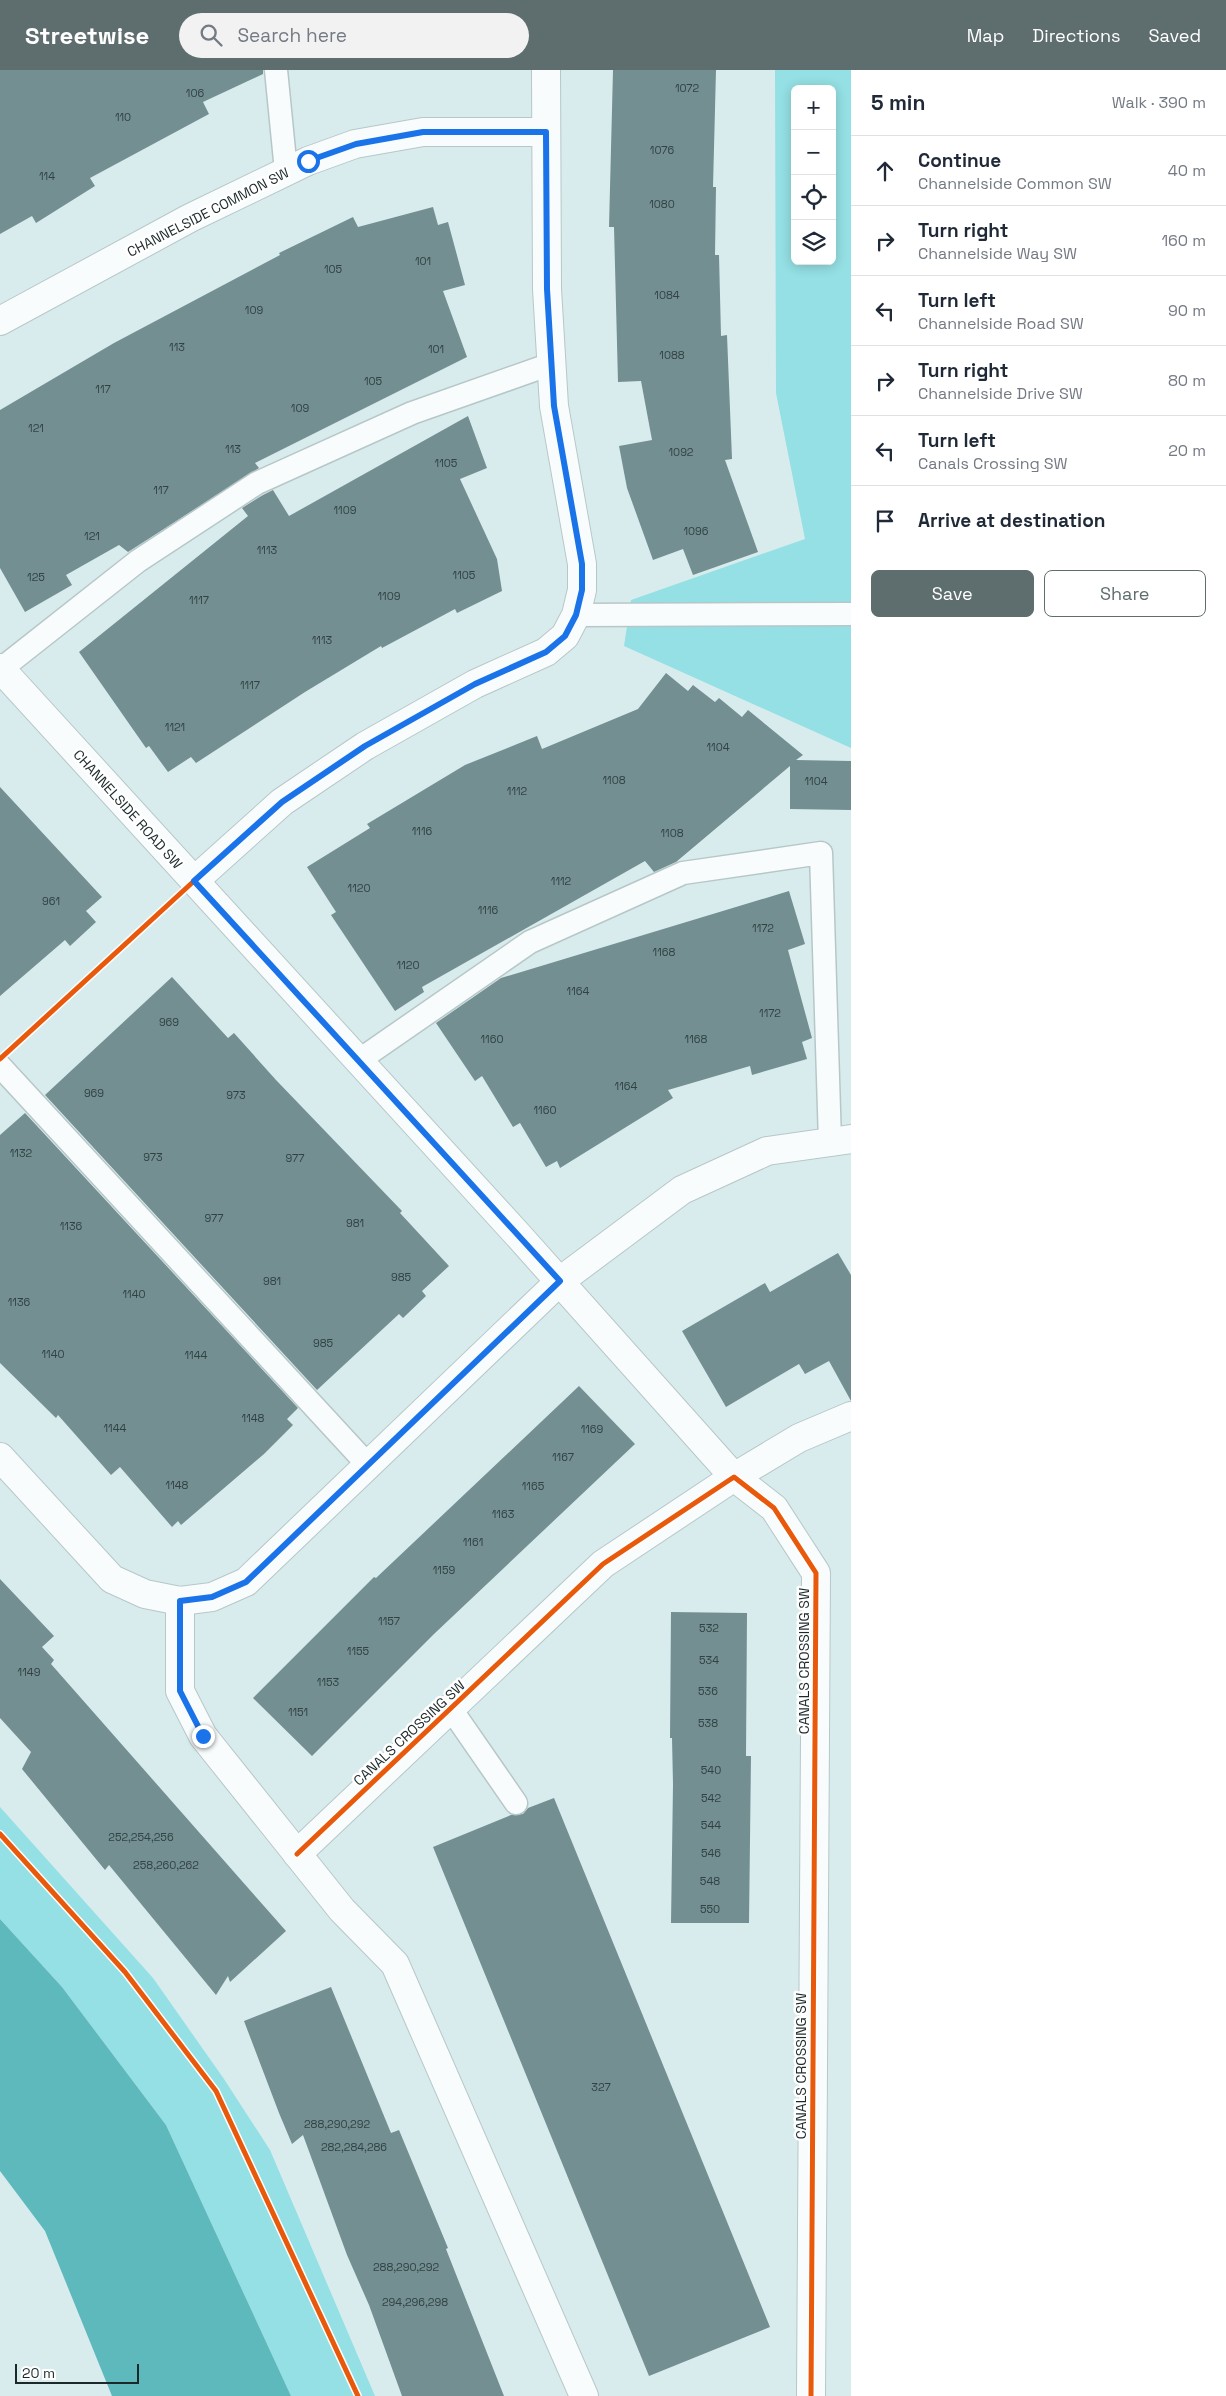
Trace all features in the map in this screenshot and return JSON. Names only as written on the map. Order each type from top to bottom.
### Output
[{"type":"street","points":[[194,881],[282,802],[365,746],[475,684],[546,652],[565,636],[576,615],[582,590],[582,564],[554,406],[551,364],[547,289],[546,70]]},
{"type":"street","name":"CHANNELSIDE COMMON SW","points":[[0,321],[190,218],[286,172],[356,144],[423,132],[546,132]]},
{"type":"street","name":"CHANNELSIDE ROAD SW","points":[[0,669],[560,1281]]},
{"type":"street","points":[[0,1457],[112,1579],[145,1594],[180,1601],[212,1597],[246,1582],[560,1281],[682,1190],[767,1151],[840,1141]]},
{"type":"street","name":"CANALS CROSSING SW","points":[[560,1281],[734,1477],[774,1508],[816,1573],[811,2396]]},
{"type":"street","name":"CANALS CROSSING SW","points":[[298,1854],[602,1564],[734,1477],[799,1438],[851,1416]]},
{"type":"street","points":[[180,1601],[180,1691],[203,1736],[342,1910],[395,1964],[584,2396]]},
{"type":"lane","points":[[276,70],[286,172]]},
{"type":"lane","points":[[0,669],[138,561],[257,482],[412,413],[551,364]]},
{"type":"lane","points":[[576,615],[851,614]]},
{"type":"lane","points":[[358,1062],[530,942],[683,873],[821,853],[840,1141]]},
{"type":"lane","points":[[0,1066],[368,1465]]},
{"type":"lane","points":[[451,1709],[516,1803]]},
{"type":"shaded area","points":[[775,70],[851,70],[851,748],[624,646],[631,600],[805,539],[776,393]]},
{"type":"shaded area","points":[[0,1807],[153,1978],[224,2079],[270,2150],[375,2396],[291,2396],[166,2125],[62,1987],[0,1919]]},
{"type":"shaded area","points":[[0,1919],[62,1987],[166,2125],[291,2396],[112,2396],[45,2231],[0,2171]]},
{"type":"building","points":[[0,70],[263,70],[263,74],[203,102],[209,114],[90,178],[95,186],[36,223],[32,216],[0,234]]},
{"type":"building","points":[[613,70],[716,70],[713,187],[716,187],[715,255],[719,255],[721,336],[727,335],[732,459],[725,460],[758,552],[693,575],[683,549],[653,560],[627,488],[619,446],[652,440],[641,381],[618,382],[614,227],[609,227]]},
{"type":"building","points":[[433,207],[438,225],[448,222],[465,285],[443,291],[467,357],[255,463],[259,468],[128,552],[119,545],[66,575],[72,585],[25,612],[0,568],[0,410],[114,343],[280,255],[279,253],[353,217],[358,227]]},
{"type":"building","points":[[468,416],[487,468],[460,479],[497,559],[502,591],[457,613],[455,609],[382,648],[381,646],[305,692],[196,763],[191,757],[168,772],[149,746],[146,748],[79,652],[248,516],[242,508],[263,495],[273,490],[289,516]]},
{"type":"building","points":[[666,673],[688,691],[693,685],[715,702],[719,698],[742,717],[748,710],[803,755],[796,760],[851,761],[851,810],[790,809],[790,766],[676,862],[654,872],[645,861],[422,987],[424,992],[395,1011],[331,915],[336,912],[307,867],[370,828],[367,824],[465,765],[537,736],[542,749],[638,709]]},
{"type":"building","points":[[0,787],[102,897],[86,911],[96,922],[70,946],[65,940],[0,996]]},
{"type":"building","points":[[789,891],[805,944],[788,950],[812,1038],[802,1042],[807,1059],[752,1075],[750,1066],[668,1090],[673,1098],[560,1168],[557,1161],[546,1167],[520,1123],[513,1127],[482,1076],[475,1081],[436,1023],[501,978]]},
{"type":"building","points":[[172,977],[228,1038],[234,1033],[276,1080],[402,1211],[400,1213],[449,1266],[422,1291],[426,1296],[403,1318],[399,1314],[317,1390],[45,1095]]},
{"type":"building","points":[[25,1113],[298,1408],[287,1419],[293,1425],[264,1454],[181,1525],[178,1521],[172,1527],[120,1467],[111,1475],[58,1415],[56,1418],[0,1363],[0,1135]]},
{"type":"building","points":[[838,1253],[851,1275],[851,1401],[829,1361],[805,1374],[799,1364],[726,1407],[682,1331],[765,1283],[770,1292]]},
{"type":"building","points":[[579,1386],[635,1444],[434,1634],[312,1756],[253,1698],[374,1577],[376,1578]]},
{"type":"building","points":[[0,1579],[54,1636],[42,1647],[54,1660],[51,1664],[286,1931],[230,1982],[228,1976],[216,1995],[109,1865],[105,1870],[22,1769],[31,1752],[0,1718]]},
{"type":"building","points":[[671,1612],[747,1613],[746,1756],[751,1756],[749,1923],[671,1923],[673,1784],[672,1738],[670,1738]]},
{"type":"building","points":[[554,1798],[770,2327],[649,2376],[433,1847],[511,1815],[523,1814],[528,1808]]},
{"type":"building","points":[[331,1987],[391,2133],[399,2130],[448,2248],[446,2249],[504,2396],[402,2396],[303,2135],[292,2144],[244,2021]]},
{"type":"cycle path","points":[[0,1059],[194,881]]},
{"type":"cycle path","points":[[297,1854],[603,1564],[734,1477],[774,1508],[816,1573],[811,2396]]},
{"type":"cycle path","points":[[0,1834],[125,1972],[216,2091],[358,2396]]},
{"type":"route","points":[[203,1736],[180,1691],[180,1601],[212,1597],[246,1582],[560,1281],[194,881],[282,802],[365,746],[475,684],[546,652],[565,636],[576,615],[582,590],[582,564],[554,406],[547,289],[546,132],[423,132],[356,144],[308,161]]}]
